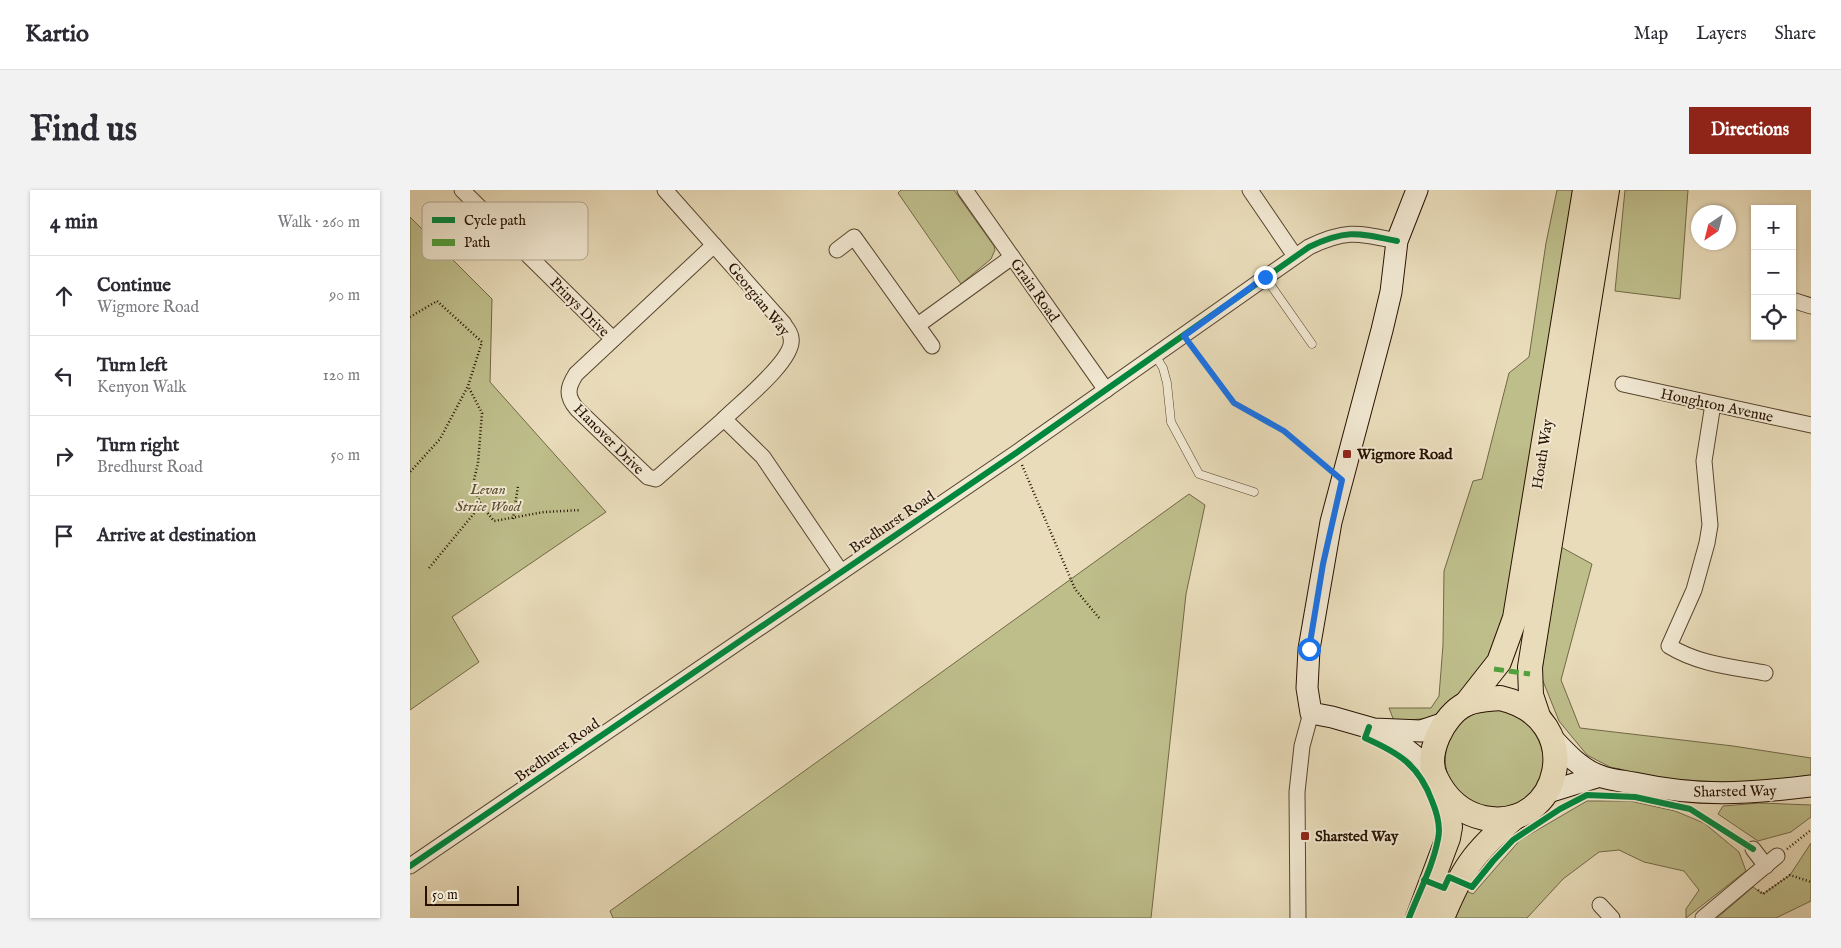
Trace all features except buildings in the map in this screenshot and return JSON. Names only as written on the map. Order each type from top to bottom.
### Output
[{"type":"main road","name":"Hoath Way","points":[[1466,704],[1499,662],[1515,618],[1585,190]]},
{"type":"main road","name":"Hoath Way","points":[[1538,716],[1531,695],[1530,668],[1607,190]]},
{"type":"main road","points":[[1442,918],[1458,880],[1471,858],[1483,844],[1515,817],[1527,810],[1545,793],[1553,779],[1556,761],[1553,739],[1538,716],[1514,702],[1500,698],[1483,699],[1466,704],[1445,723],[1438,737],[1432,770],[1446,796],[1457,806],[1473,815],[1494,820],[1515,817]]},
{"type":"main road","points":[[1418,918],[1448,838],[1450,827],[1446,796]]},
{"type":"street","name":"Prinys Drive","points":[[462,190],[474,202]]},
{"type":"street","name":"Georgian Way","points":[[665,190],[784,324],[792,338],[790,349],[782,364],[724,419]]},
{"type":"street","name":"Grain Road","points":[[965,190],[1106,390]]},
{"type":"street","points":[[1250,190],[1295,256]]},
{"type":"street","points":[[1298,918],[1297,792],[1302,746],[1311,713],[1306,682],[1309,649],[1323,564],[1342,480],[1391,292],[1397,241],[1417,190]]},
{"type":"street","name":"Bredhurst Road","points":[[410,866],[1016,453],[1295,256],[1329,238],[1348,233],[1364,234],[1397,241]]},
{"type":"street","points":[[837,250],[854,237],[932,346]]},
{"type":"street","name":"Hanover Drive","points":[[714,245],[576,374],[568,390],[569,399],[648,477],[656,478],[724,419]]},
{"type":"street","points":[[918,325],[1012,258]]},
{"type":"street","name":"Prinys Drive","points":[[533,260],[613,339]]},
{"type":"street","points":[[1796,301],[1811,306]]},
{"type":"street","name":"Houghton Avenue","points":[[1623,384],[1811,425]]},
{"type":"street","points":[[1713,404],[1704,460],[1710,525],[1707,543],[1694,590],[1669,646],[1693,659],[1765,674]]},
{"type":"street","points":[[724,419],[763,457],[841,572]]},
{"type":"street","points":[[1311,713],[1332,716],[1374,729],[1421,731],[1445,723]]},
{"type":"street","points":[[1374,729],[1410,752],[1432,770]]},
{"type":"street","name":"Sharsted Way","points":[[1553,739],[1573,760],[1600,776],[1656,788],[1703,794],[1755,793],[1811,786]]},
{"type":"street","name":"Sharsted Way","points":[[1545,793],[1600,776]]},
{"type":"street","points":[[1703,918],[1772,861],[1753,849]]},
{"type":"street","points":[[1600,905],[1612,918]]},
{"type":"lane","points":[[1265,277],[1312,344]]},
{"type":"lane","points":[[1156,355],[1163,368],[1169,389],[1172,422],[1199,474],[1254,492]]},
{"type":"path","points":[[410,317],[437,301],[482,342],[468,386],[440,440],[410,472]]},
{"type":"path","points":[[1184,336],[1234,403],[1284,431],[1342,480]]},
{"type":"path","points":[[468,386],[482,413],[478,463],[472,484],[481,505],[494,522],[512,520],[544,512],[581,510]]},
{"type":"path","points":[[1016,453],[1075,588],[1100,619]]},
{"type":"path","points":[[512,520],[518,486]]},
{"type":"path","points":[[430,568],[481,505]]},
{"type":"path","points":[[1772,861],[1811,830]]},
{"type":"path","points":[[1763,894],[1790,875],[1811,882]]},
{"type":"green space","points":[[901,190],[954,190],[994,246],[995,250],[991,259],[961,284],[898,193]]},
{"type":"green space","points":[[1557,190],[1574,190],[1507,618],[1493,655],[1464,698],[1434,718],[1394,721],[1389,708],[1431,708],[1439,696],[1443,645],[1444,571],[1473,481],[1482,479],[1509,373],[1529,357],[1546,243]]},
{"type":"green space","points":[[1625,190],[1688,190],[1680,299],[1615,291]]},
{"type":"green space","name":"Levan Strice Wood","points":[[410,217],[422,229],[422,260],[453,260],[492,299],[490,382],[606,512],[452,617],[479,662],[410,710]]},
{"type":"green space","points":[[1189,494],[1205,505],[1186,594],[1151,918],[613,918],[610,911]]},
{"type":"green space","points":[[1561,547],[1592,564],[1561,680],[1580,728],[1733,746],[1811,758],[1811,777],[1760,784],[1666,779],[1610,767],[1587,755],[1559,721],[1541,676]]},
{"type":"green space","points":[[1501,706],[1540,731],[1545,757],[1542,772],[1533,792],[1518,803],[1500,808],[1482,806],[1465,798],[1452,784],[1446,766],[1448,743],[1456,727],[1468,716]]},
{"type":"green space","points":[[1587,801],[1630,801],[1675,811],[1704,823],[1739,852],[1746,871],[1686,918],[1686,909],[1699,890],[1684,871],[1644,862],[1619,850],[1599,852],[1563,879],[1527,918],[1453,918],[1464,890],[1473,894],[1520,840]]},
{"type":"green space","points":[[1759,803],[1811,805],[1811,817],[1791,832],[1758,841],[1718,814],[1723,806]]},
{"type":"green space","points":[[1811,843],[1811,901],[1776,918],[1717,918],[1753,887],[1763,894],[1790,875]]},
{"type":"marked path","points":[[1494,669],[1530,674]]},
{"type":"cycle path","points":[[410,866],[1016,453],[1309,247],[1333,237],[1353,234],[1397,241]]},
{"type":"cycle path","points":[[1369,727],[1365,738],[1398,755],[1421,778],[1432,801],[1438,820],[1439,834],[1436,849],[1409,918]]},
{"type":"cycle path","points":[[1424,880],[1444,888],[1449,877],[1472,887],[1513,840],[1560,809],[1587,795],[1635,797],[1690,809],[1753,849]]},
{"type":"place","name":"Wigmore Road","points":[[1347,454]]},
{"type":"place","name":"Sharsted Way","points":[[1305,836]]},
{"type":"route","points":[[1265,277],[1184,336],[1234,403],[1284,431],[1342,480],[1331,522],[1309,649]]}]
